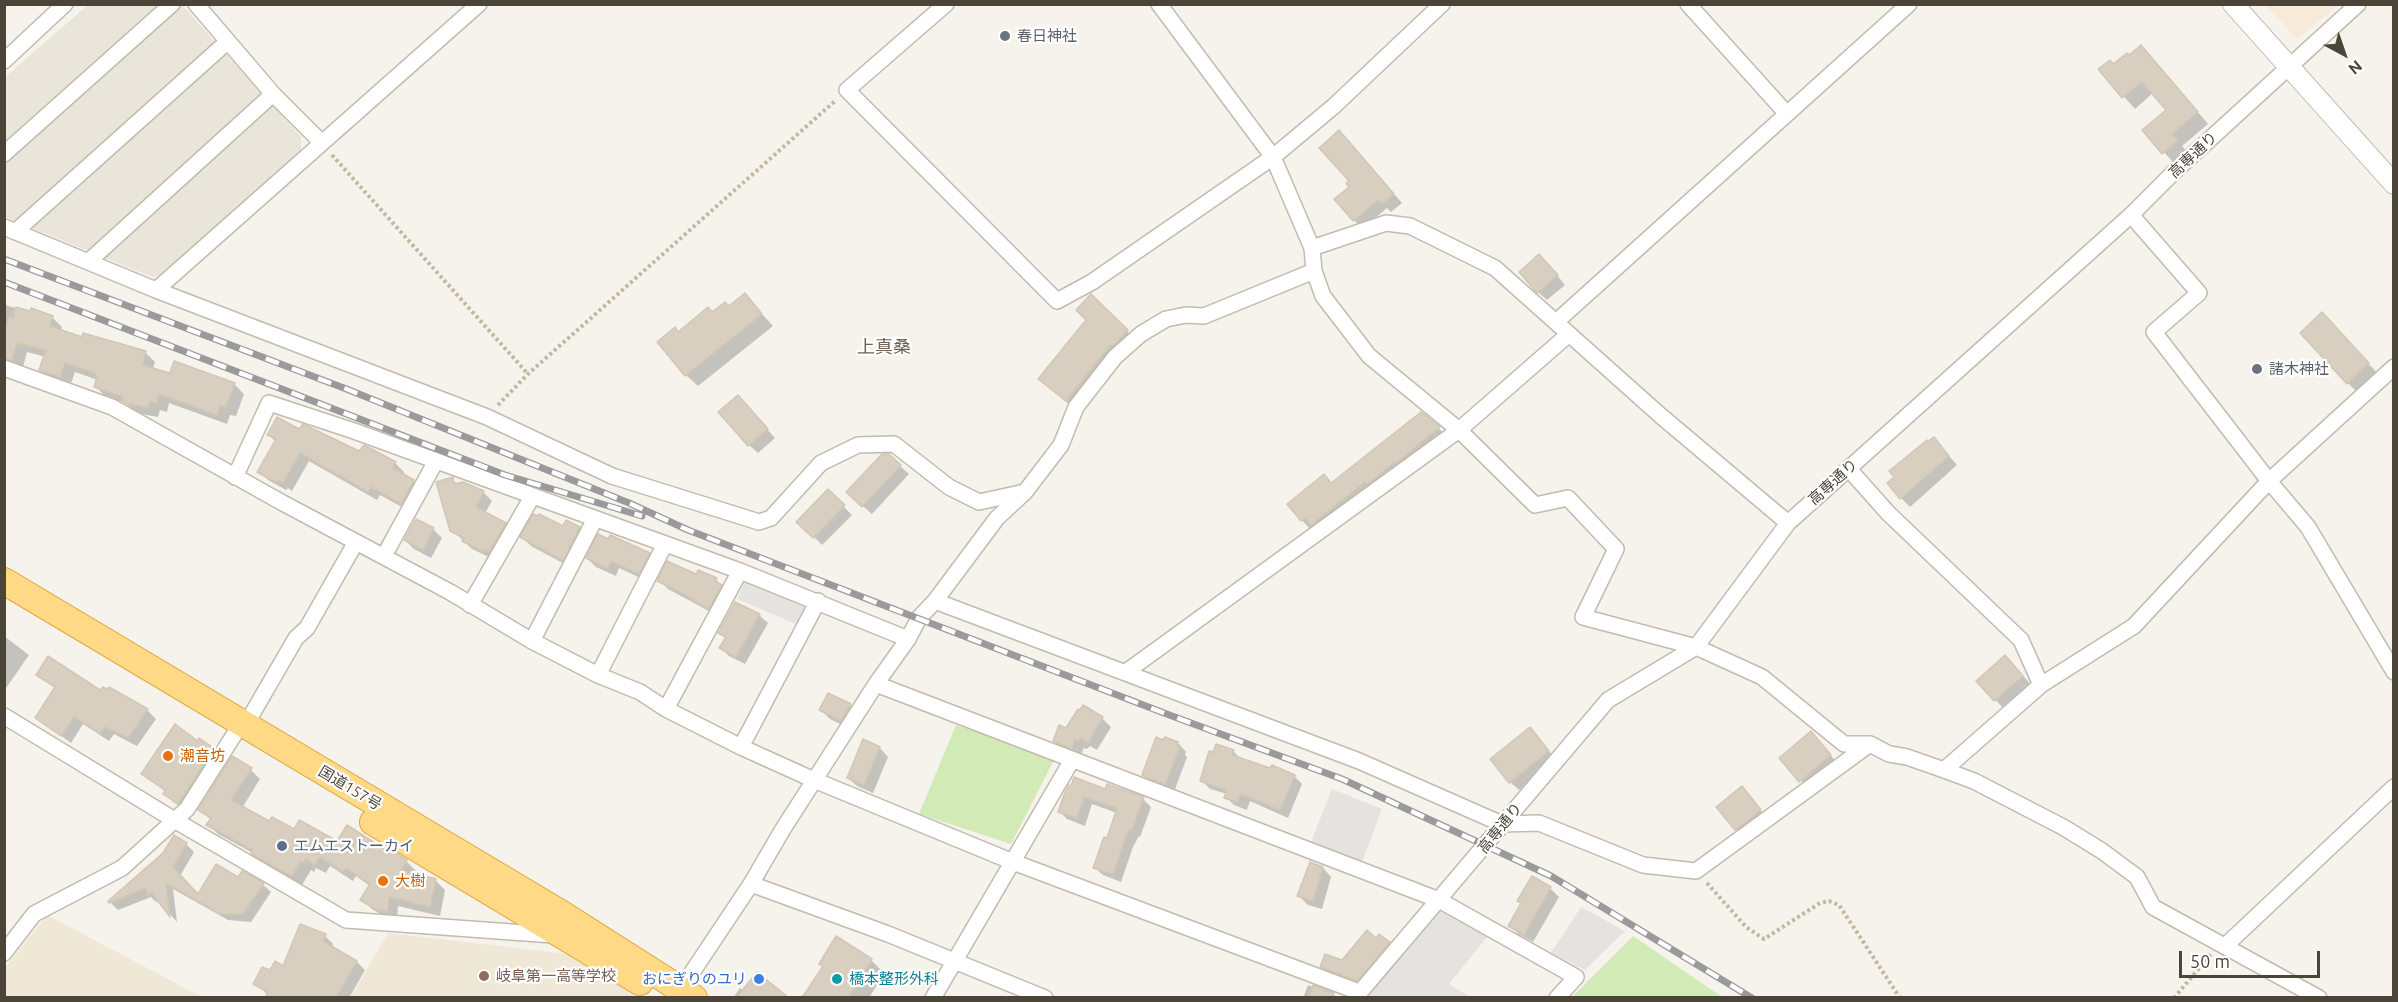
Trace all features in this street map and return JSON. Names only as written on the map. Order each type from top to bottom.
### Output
[{"type":"highway","name":"国道157号","points":[[4,582],[561,936],[679,995]]},
{"type":"highway","name":"国道157号","points":[[4,602],[562,914],[679,995]]},
{"type":"street","points":[[4,61],[65,4]]},
{"type":"street","points":[[4,154],[172,4]]},
{"type":"street","points":[[196,4],[226,42],[273,94],[322,143]]},
{"type":"street","points":[[156,290],[479,4]]},
{"type":"street","points":[[946,4],[847,90],[1057,301],[1092,282],[1273,157],[1334,106],[1442,4]]},
{"type":"street","points":[[1160,4],[1273,157],[1312,249],[1314,272],[1323,296],[1369,356],[1459,430],[1535,505],[1568,498],[1616,549],[1583,617],[1696,647],[1762,676],[1844,744],[1870,744],[1890,754],[1907,757],[1944,770],[1974,782],[2053,822],[2102,850],[2137,877],[2153,907],[2319,998]]},
{"type":"street","points":[[1688,4],[1787,114]]},
{"type":"street","points":[[1557,322],[1909,4]]},
{"type":"street","points":[[2233,4],[2394,184]]},
{"type":"street","name":"高専通り","points":[[1357,995],[1608,700],[1696,647],[1788,522],[2131,215],[2176,170],[2358,4]]},
{"type":"street","points":[[226,42],[10,230],[156,290],[487,417],[612,476],[759,522],[771,518],[821,463],[858,445],[894,444],[948,487],[979,502],[1025,492]]},
{"type":"street","points":[[89,261],[273,94]]},
{"type":"street","points":[[2131,215],[2199,293],[2154,332],[2269,481],[2308,527],[2394,672]]},
{"type":"street","points":[[1312,249],[1386,223],[1410,226],[1495,268],[1661,416],[1788,522]]},
{"type":"street","points":[[679,995],[751,884],[814,780],[908,639],[919,618],[935,601],[998,518],[1025,492],[1061,445],[1076,408],[1115,357],[1141,334],[1166,319],[1186,315],[1204,316],[1314,272]]},
{"type":"street","points":[[1126,672],[1459,430],[1569,334]]},
{"type":"street","points":[[4,368],[112,407],[235,477],[384,556],[532,641],[598,675],[640,692],[666,709],[741,747],[814,780],[1013,862],[1357,995]]},
{"type":"street","points":[[1944,770],[2041,685],[2134,626],[2269,481],[2394,368]]},
{"type":"street","points":[[235,477],[269,403],[740,571],[908,639]]},
{"type":"street","points":[[384,556],[436,461]]},
{"type":"street","points":[[1848,468],[1888,513],[2021,640],[2041,685]]},
{"type":"street","points":[[470,605],[532,497]]},
{"type":"street","points":[[532,641],[595,519]]},
{"type":"street","points":[[4,952],[34,914],[122,868],[187,809],[237,731],[252,714],[296,638],[307,628],[356,542]]},
{"type":"street","points":[[598,675],[665,544]]},
{"type":"street","points":[[666,709],[740,571]]},
{"type":"street","points":[[741,747],[818,601]]},
{"type":"street","points":[[935,601],[1359,760],[1502,824],[1539,823],[1643,865],[1696,871],[1870,744]]},
{"type":"street","points":[[876,684],[1439,900],[1576,977],[1557,998]]},
{"type":"street","points":[[4,716],[176,821],[346,920],[561,936]]},
{"type":"street","points":[[933,998],[1072,760]]},
{"type":"street","points":[[2223,945],[2394,787]]},
{"type":"street","points":[[751,884],[888,934],[1045,998]]},
{"type":"path","points":[[487,417],[528,375],[847,90]]},
{"type":"path","points":[[322,143],[528,375]]},
{"type":"path","points":[[1696,871],[1746,927],[1764,939],[1820,903],[1829,901],[1839,905],[1900,998]]},
{"type":"path","points":[[2174,998],[2223,945]]},
{"type":"shaded area","points":[[88,5],[182,5],[301,137],[301,151],[164,274],[152,277],[5,217],[4,78]]},
{"type":"shaded area","points":[[2266,5],[2338,5],[2297,39]]},
{"type":"shaded area","points":[[750,581],[806,605],[796,624],[737,599],[745,582]]},
{"type":"shaded area","points":[[1332,789],[1382,809],[1362,862],[1311,842]]},
{"type":"shaded area","points":[[1581,907],[1625,931],[1585,970],[1551,953]]},
{"type":"shaded area","points":[[1437,909],[1487,937],[1449,984],[1470,997],[1362,998]]},
{"type":"shaded area","points":[[47,915],[202,997],[5,997],[4,969]]},
{"type":"shaded area","name":"岐阜第一高等学校","points":[[388,933],[568,954],[639,997],[351,997]]},
{"type":"green space","points":[[956,725],[1055,758],[1011,844],[919,814]]},
{"type":"green space","points":[[1633,936],[1722,997],[1572,997]]},
{"type":"building","points":[[2141,45],[2198,112],[2172,134],[2178,141],[2162,154],[2142,130],[2166,110],[2142,82],[2122,98],[2098,69],[2110,60],[2113,64]]},
{"type":"building","points":[[1339,130],[1394,194],[1382,204],[1378,200],[1353,221],[1334,199],[1349,187],[1346,183],[1349,181],[1319,148]]},
{"type":"building","points":[[1539,254],[1558,275],[1537,293],[1519,272]]},
{"type":"building","points":[[745,293],[762,314],[685,376],[657,342],[675,327],[678,332],[708,307],[712,312],[725,302],[729,306]]},
{"type":"building","points":[[1091,294],[1128,330],[1113,346],[1111,344],[1066,401],[1038,379],[1086,320],[1076,310]]},
{"type":"building","points":[[16,307],[30,311],[31,308],[53,316],[50,326],[82,337],[83,333],[146,351],[142,365],[170,373],[174,361],[235,383],[226,407],[220,406],[217,415],[159,394],[157,403],[150,401],[148,408],[125,403],[122,401],[123,397],[94,387],[96,373],[65,363],[60,377],[39,370],[46,350],[17,343],[12,360],[4,359],[4,332],[9,317],[13,318]]},
{"type":"building","points":[[2322,312],[2369,363],[2347,384],[2300,333]]},
{"type":"building","points":[[738,395],[768,429],[748,446],[718,412]]},
{"type":"building","points":[[1421,412],[1440,427],[1396,463],[1367,484],[1365,482],[1311,525],[1305,518],[1301,521],[1287,504],[1324,474],[1331,483]]},
{"type":"building","points":[[277,417],[299,429],[303,424],[359,451],[364,445],[396,462],[393,468],[414,480],[401,504],[371,487],[368,492],[300,453],[283,483],[278,480],[277,483],[257,472],[276,439],[267,435]]},
{"type":"building","points":[[1934,437],[1949,456],[1900,499],[1887,483],[1894,477],[1889,471],[1927,440]]},
{"type":"building","points":[[882,454],[889,454],[901,465],[862,507],[846,492]]},
{"type":"building","points":[[453,477],[454,484],[463,482],[484,491],[476,507],[506,523],[489,551],[485,549],[484,552],[462,541],[464,538],[450,531],[436,482]]},
{"type":"building","points":[[828,489],[845,505],[813,538],[796,522]]},
{"type":"building","points":[[533,514],[538,516],[539,514],[563,526],[566,520],[580,527],[563,561],[520,537]]},
{"type":"building","points":[[416,519],[434,528],[423,550],[404,540]]},
{"type":"building","points":[[598,534],[608,539],[610,535],[650,553],[640,572],[637,573],[611,561],[607,569],[586,558]]},
{"type":"building","points":[[667,561],[696,574],[698,570],[717,578],[715,581],[722,585],[709,609],[657,581]]},
{"type":"building","points":[[735,602],[760,614],[736,657],[719,648],[726,637],[718,633]]},
{"type":"building","points":[[2005,655],[2023,676],[1994,701],[1976,681]]},
{"type":"building","points":[[48,656],[100,690],[103,687],[107,689],[109,687],[148,709],[128,738],[105,727],[100,733],[74,717],[61,736],[35,718],[55,687],[36,675]]},
{"type":"building","points":[[828,693],[851,704],[841,721],[819,710]]},
{"type":"building","points":[[1083,705],[1103,717],[1088,743],[1080,738],[1078,742],[1075,740],[1072,749],[1053,741],[1059,725],[1066,728]]},
{"type":"building","points":[[175,724],[198,741],[199,738],[214,748],[178,804],[163,794],[165,790],[141,774]]},
{"type":"building","points":[[1530,727],[1549,751],[1509,783],[1490,759]]},
{"type":"building","points":[[1811,731],[1831,755],[1799,782],[1779,758]]},
{"type":"building","points":[[1156,737],[1163,740],[1165,737],[1178,742],[1177,746],[1180,747],[1165,785],[1142,775]]},
{"type":"building","points":[[863,739],[880,747],[864,785],[847,778]]},
{"type":"building","points":[[1216,744],[1234,750],[1232,755],[1270,768],[1272,765],[1295,775],[1280,810],[1241,794],[1238,802],[1224,798],[1227,790],[1200,781],[1209,751],[1213,752]]},
{"type":"building","points":[[232,756],[252,768],[231,800],[269,821],[272,817],[294,829],[299,820],[337,841],[347,825],[389,852],[390,850],[407,860],[401,870],[436,879],[430,907],[389,897],[388,911],[377,910],[360,900],[370,884],[346,868],[343,872],[320,857],[315,865],[306,859],[304,863],[301,861],[292,876],[251,854],[253,850],[206,825],[211,818],[198,810]]},
{"type":"building","points":[[1074,777],[1105,789],[1107,784],[1144,797],[1132,830],[1130,829],[1125,839],[1113,874],[1093,868],[1104,837],[1107,838],[1117,808],[1084,797],[1077,818],[1058,812],[1065,792],[1069,785],[1071,786]]},
{"type":"building","points":[[1742,786],[1761,810],[1735,830],[1716,807]]},
{"type":"building","points":[[174,835],[187,843],[173,867],[198,894],[216,864],[238,877],[242,871],[264,883],[243,914],[220,914],[166,883],[170,917],[152,893],[147,895],[146,888],[109,903],[108,901],[163,853]]},
{"type":"building","points":[[1310,862],[1323,867],[1313,901],[1297,896]]},
{"type":"building","points":[[1532,876],[1551,887],[1524,935],[1508,926],[1521,903],[1517,901]]},
{"type":"building","points":[[300,924],[326,934],[323,941],[357,961],[336,998],[265,998],[268,992],[253,984],[262,967],[270,970],[275,961],[283,966]]},
{"type":"building","points":[[1367,930],[1376,938],[1379,934],[1390,942],[1357,981],[1320,967],[1325,954],[1342,960]]},
{"type":"building","name":"橋本整形外科","points":[[836,936],[872,959],[848,998],[802,998],[823,966],[819,964]]},
{"type":"building","name":"おにぎりのユリ","points":[[757,972],[789,998],[736,998]]},
{"type":"building","points":[[1313,985],[1334,993],[1332,998],[1309,998]]},
{"type":"railway","points":[[4,259],[349,390],[629,503],[688,530],[1342,779],[1551,876],[1752,998]]},
{"type":"railway","points":[[4,282],[505,475],[642,516]]},
{"type":"place","name":"春日神社","points":[[1005,36]]},
{"type":"place","name":"諸木神社","points":[[2257,369]]},
{"type":"place","name":"潮音坊","points":[[168,756]]},
{"type":"place","name":"エムエストーカイ","points":[[282,846]]},
{"type":"place","name":"大樹","points":[[383,881]]},
{"type":"place","name":"岐阜第一高等学校","points":[[484,976]]},
{"type":"place","name":"おにぎりのユリ","points":[[759,979]]},
{"type":"place","name":"橋本整形外科","points":[[837,979]]},
{"type":"district","name":"上真桑","points":[[884,347]]}]
